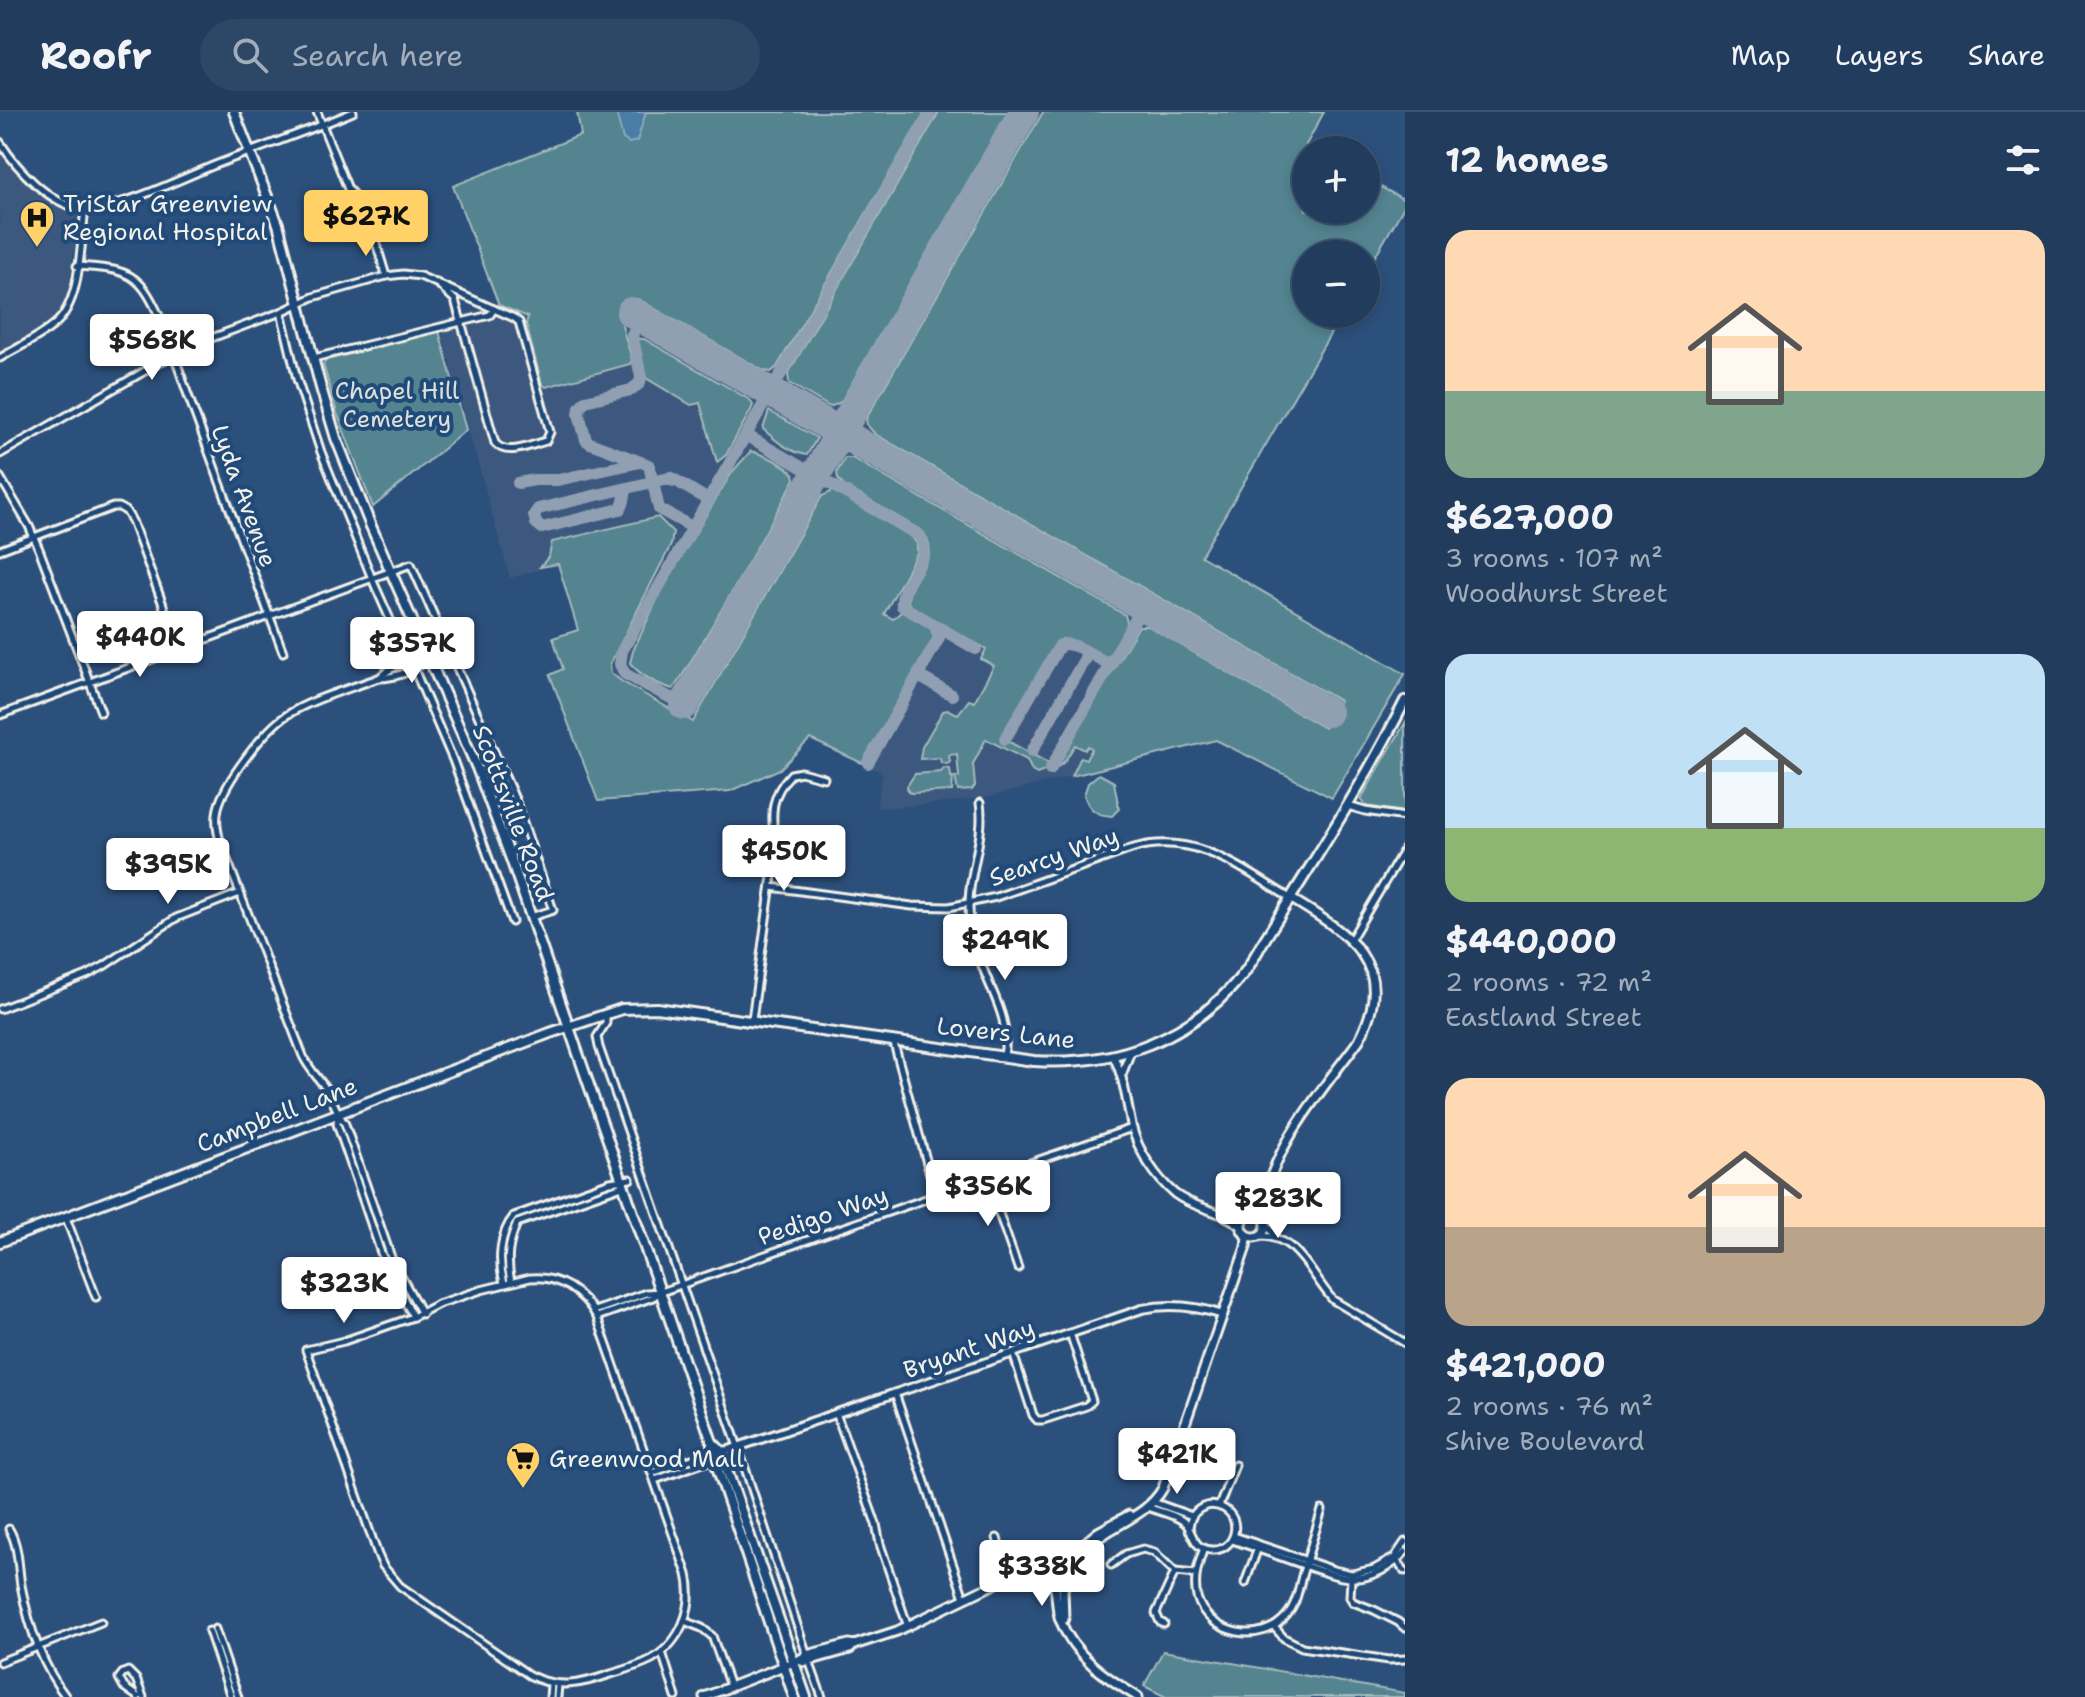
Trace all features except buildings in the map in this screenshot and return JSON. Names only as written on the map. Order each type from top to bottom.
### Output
[{"type":"main road","name":"Scottsville Road","points":[[234,112],[278,224],[336,438],[486,791],[718,1451],[802,1659],[806,1697]]},
{"type":"main road","name":"Lovers Lane","points":[[569,1026],[622,1009],[657,1008],[1065,1062],[1113,1055],[1168,1036],[1212,1007],[1245,972],[1348,806],[1405,701]]},
{"type":"main road","points":[[1246,1247],[1266,1230],[1263,1203],[1287,1142],[1359,1040],[1372,1007],[1371,974],[1365,958],[1351,939],[1290,898]]},
{"type":"main road","name":"Campbell Lane","points":[[0,1242],[569,1026]]},
{"type":"main road","points":[[1063,1626],[1063,1589],[1079,1556],[1095,1539],[1149,1506],[1163,1488],[1246,1247],[1247,1238],[1242,1228],[1248,1214],[1263,1203]]},
{"type":"main road","points":[[1248,1214],[1258,1213],[1265,1220]]},
{"type":"main road","points":[[1242,1228],[1248,1236],[1258,1237]]},
{"type":"main road","name":"Scottsville Road","points":[[718,1451],[794,1697]]},
{"type":"main road","points":[[704,1697],[784,1665],[908,1627],[1011,1577],[1076,1550],[1106,1527],[1149,1506]]},
{"type":"main road","points":[[1062,1556],[1071,1561],[1072,1573]]},
{"type":"main road","points":[[1051,1560],[1049,1566],[1057,1591],[1059,1616],[1073,1646],[1082,1657],[1138,1697]]},
{"type":"main road","points":[[1027,1570],[1042,1571],[1064,1580],[1072,1573]]},
{"type":"street","points":[[317,112],[348,189],[366,209],[386,276]]},
{"type":"street","points":[[0,142],[14,163],[35,184],[63,203],[99,209],[353,112]]},
{"type":"street","points":[[0,358],[46,331],[61,318],[73,297],[85,209]]},
{"type":"street","name":"Lyda Avenue","points":[[77,266],[126,274],[138,282],[152,301],[283,652]]},
{"type":"street","points":[[0,454],[173,353],[313,297],[386,276],[408,274],[437,283],[516,319],[550,432],[546,441],[508,451],[495,443],[455,300],[437,283]]},
{"type":"street","points":[[313,358],[490,315],[494,309]]},
{"type":"street","points":[[281,312],[297,379],[321,452],[409,662]]},
{"type":"street","points":[[0,477],[34,537],[101,712]]},
{"type":"street","points":[[0,550],[119,507],[126,511],[143,551],[177,649]]},
{"type":"street","points":[[0,714],[411,564],[515,799],[553,910],[531,917]]},
{"type":"street","points":[[422,1314],[392,1260],[345,1124],[326,1088],[306,1062],[217,830],[219,806],[229,784],[259,741],[277,722],[300,708],[378,678],[387,670],[417,658],[430,657]]},
{"type":"street","points":[[378,678],[390,678],[414,669],[430,657]]},
{"type":"street","points":[[414,669],[456,768],[512,922]]},
{"type":"street","points":[[752,1021],[775,849],[772,813],[779,791],[788,777],[801,772],[824,778]]},
{"type":"street","points":[[980,803],[981,827],[974,862],[970,919],[976,948],[1005,1022],[1004,1056]]},
{"type":"street","points":[[1348,806],[1405,817]]},
{"type":"street","name":"Searcy Way","points":[[771,887],[919,907],[949,907],[1010,892],[1134,848],[1158,843],[1195,847],[1218,855],[1290,898]]},
{"type":"street","points":[[1351,939],[1405,848]]},
{"type":"street","points":[[0,1009],[87,975],[176,918],[240,893]]},
{"type":"street","points":[[605,1013],[606,1023],[598,1042],[738,1447],[802,1659],[822,1697]]},
{"type":"street","points":[[893,1040],[936,1196]]},
{"type":"street","points":[[1122,1074],[1131,1050]]},
{"type":"street","points":[[1113,1055],[1122,1074],[1132,1128],[1144,1155],[1167,1187],[1188,1202],[1217,1213],[1242,1228]]},
{"type":"street","points":[[338,1114],[337,1124],[381,1253],[413,1317]]},
{"type":"street","name":"Pedigo Way","points":[[595,1314],[653,1297],[1132,1128]]},
{"type":"street","points":[[987,1179],[1018,1268]]},
{"type":"street","points":[[507,1283],[507,1257],[517,1223],[623,1182]]},
{"type":"street","points":[[1217,1213],[1248,1214]]},
{"type":"street","points":[[66,1217],[96,1297]]},
{"type":"street","points":[[1265,1220],[1275,1238]]},
{"type":"street","points":[[1258,1237],[1275,1238],[1297,1251],[1333,1300],[1405,1343]]},
{"type":"street","points":[[536,1278],[553,1280],[578,1293],[595,1314],[654,1476],[688,1580],[690,1598],[684,1621],[674,1640],[662,1652],[640,1665],[591,1681],[558,1685],[539,1680],[518,1668],[410,1594],[391,1577],[378,1555],[306,1350],[344,1341],[422,1314],[438,1304],[507,1283],[536,1278]]},
{"type":"street","name":"Bryant Way","points":[[654,1476],[718,1451],[738,1447],[1118,1316],[1154,1306],[1186,1306],[1223,1315]]},
{"type":"street","points":[[1013,1353],[1037,1420],[1086,1406],[1092,1401],[1070,1333]]},
{"type":"street","points":[[895,1393],[964,1599]]},
{"type":"street","points":[[836,1413],[876,1524],[908,1627]]},
{"type":"street","points":[[1219,1506],[1235,1465]]},
{"type":"street","points":[[1149,1506],[1192,1516]]},
{"type":"street","points":[[1149,1506],[1181,1520],[1194,1541],[1211,1550],[1221,1548],[1233,1538],[1235,1527],[1228,1512],[1219,1506],[1205,1506],[1192,1516],[1189,1530]]},
{"type":"street","points":[[1204,1548],[1195,1586],[1207,1615],[1231,1631],[1247,1634],[1262,1632],[1274,1627],[1292,1608],[1322,1510]]},
{"type":"street","points":[[9,1529],[16,1548],[23,1596],[39,1646],[53,1678],[66,1697]]},
{"type":"street","points":[[997,1538],[1003,1568],[1011,1577]]},
{"type":"street","points":[[1233,1538],[1338,1577],[1374,1569],[1405,1552]]},
{"type":"street","points":[[1395,1559],[1405,1542]]},
{"type":"street","points":[[1245,1583],[1259,1546]]},
{"type":"street","points":[[1111,1565],[1126,1554],[1143,1549],[1154,1552],[1175,1572],[1196,1574]]},
{"type":"street","points":[[1395,1559],[1405,1571]]},
{"type":"street","points":[[1164,1624],[1156,1613],[1175,1572]]},
{"type":"street","points":[[1352,1576],[1350,1597],[1353,1602],[1405,1628]]},
{"type":"street","points":[[684,1621],[712,1636],[730,1686]]},
{"type":"street","points":[[0,1662],[101,1622]]},
{"type":"street","points":[[1274,1627],[1284,1638],[1302,1647],[1389,1660],[1405,1659]]},
{"type":"street","points":[[231,1697],[212,1630],[238,1697]]},
{"type":"street","points":[[662,1652],[676,1697]]},
{"type":"street","points":[[128,1671],[134,1675],[141,1697],[121,1684],[119,1678],[123,1673],[128,1671]]},
{"type":"street","points":[[550,1697],[551,1684]]},
{"type":"street","points":[[557,1697],[558,1685]]},
{"type":"shaded area","points":[[616,112],[646,112],[637,141],[629,143],[623,139]]},
{"type":"shaded area","points":[[894,112],[1324,112],[1311,136],[1292,136],[1292,224],[1380,224],[1380,187],[1405,200],[1405,205],[1380,248],[1380,240],[1292,240],[1292,328],[1334,328],[1201,556],[1405,674],[1332,798],[1216,740],[989,797],[876,808],[883,773],[810,739],[780,769],[730,791],[598,801],[550,675],[563,669],[553,638],[578,630],[558,564],[510,578],[438,320],[499,305]]},
{"type":"shaded area","name":"TriStar Greenview Regional Hospital","points":[[0,152],[15,173],[51,201],[70,210],[76,215],[77,223],[68,298],[63,309],[40,331],[0,353]]},
{"type":"green space","points":[[577,112],[925,112],[777,367],[771,372],[764,371],[638,299],[622,326],[632,360],[630,364],[546,387],[542,384],[526,324],[528,317],[499,305],[453,186],[581,135]]},
{"type":"green space","points":[[939,112],[1008,112],[841,402],[830,407],[789,383],[788,374]]},
{"type":"green space","points":[[1043,112],[1324,112],[1311,136],[1292,136],[1292,224],[1380,224],[1380,187],[1405,200],[1405,205],[1380,248],[1380,240],[1292,240],[1292,328],[1334,328],[1201,556],[1405,674],[1332,798],[1216,740],[1072,776],[1081,757],[1086,759],[1092,749],[1088,746],[1085,750],[1075,745],[1064,762],[1055,768],[1139,626],[1148,626],[1324,728],[1340,701],[875,434],[866,419]]},
{"type":"green space","name":"Chapel Hill Cemetery","points":[[439,331],[466,430],[373,507],[337,413],[323,364],[327,360]]},
{"type":"green space","points":[[640,339],[750,400],[753,405],[751,410],[726,455],[717,462],[700,403],[691,405],[646,378],[637,341]]},
{"type":"green space","points":[[769,411],[817,438],[807,455],[789,449],[763,429]]},
{"type":"green space","points":[[751,451],[779,463],[794,474],[795,479],[682,676],[673,689],[667,687],[650,679],[630,663],[633,651],[661,591],[732,472]]},
{"type":"green space","points":[[845,458],[852,458],[1125,615],[1128,626],[1109,656],[1103,658],[1062,639],[1002,738],[1050,764],[1045,771],[1037,774],[1027,760],[986,739],[973,764],[975,786],[972,790],[958,791],[955,777],[959,777],[957,754],[949,755],[950,762],[947,764],[941,763],[940,758],[920,759],[922,747],[943,711],[958,714],[969,700],[974,702],[994,666],[981,659],[986,649],[908,602],[913,584],[928,558],[928,541],[922,531],[843,485],[837,472]]},
{"type":"green space","points":[[833,491],[912,537],[917,544],[917,553],[884,614],[893,619],[901,612],[917,618],[931,628],[935,637],[862,763],[810,739],[780,769],[730,791],[598,801],[550,675],[563,669],[553,638],[578,630],[558,564],[540,567],[549,556],[552,542],[658,517],[673,532],[671,545],[610,664],[611,673],[621,681],[693,722],[822,496]]},
{"type":"green space","points":[[1405,723],[1405,812],[1366,806],[1361,799]]},
{"type":"green space","points":[[944,768],[950,769],[953,777],[952,791],[908,792],[907,786],[915,774],[941,772]]},
{"type":"green space","points":[[1099,774],[1114,782],[1119,809],[1112,816],[1094,811],[1084,795],[1088,783]]},
{"type":"green space","points":[[1163,1651],[1405,1693],[1405,1697],[1166,1697],[1144,1686]]},
{"type":"taxiway","points":[[684,705],[625,674],[620,664],[622,651],[931,112]]},
{"type":"taxiway","points":[[656,326],[642,324],[632,334],[640,383],[631,390],[585,401],[579,414],[586,440],[649,465],[659,509],[692,527]]},
{"type":"taxiway","points":[[746,435],[920,536],[923,554],[906,588],[902,606],[976,649]]},
{"type":"taxiway","points":[[518,483],[558,480],[640,462]]},
{"type":"taxiway","points":[[670,477],[708,500]]},
{"type":"taxiway","points":[[628,488],[620,509],[542,528],[536,523],[534,515],[538,509],[665,479],[675,481]]},
{"type":"taxiway","points":[[1050,770],[1143,606]]},
{"type":"taxiway","points":[[868,763],[939,638],[935,626]]},
{"type":"taxiway","points":[[1005,739],[1060,645],[1078,647],[1106,662],[1114,659]]},
{"type":"taxiway","points":[[1032,751],[1088,653]]},
{"type":"taxiway","points":[[918,674],[952,695]]},
{"type":"runway","points":[[684,705],[1024,112]]},
{"type":"runway","points":[[631,312],[1327,712]]},
{"type":"place","name":"TriStar Greenview Regional Hospital","points":[[37,249]]},
{"type":"place","name":"Greenwood Mall","points":[[523,1490]]}]
